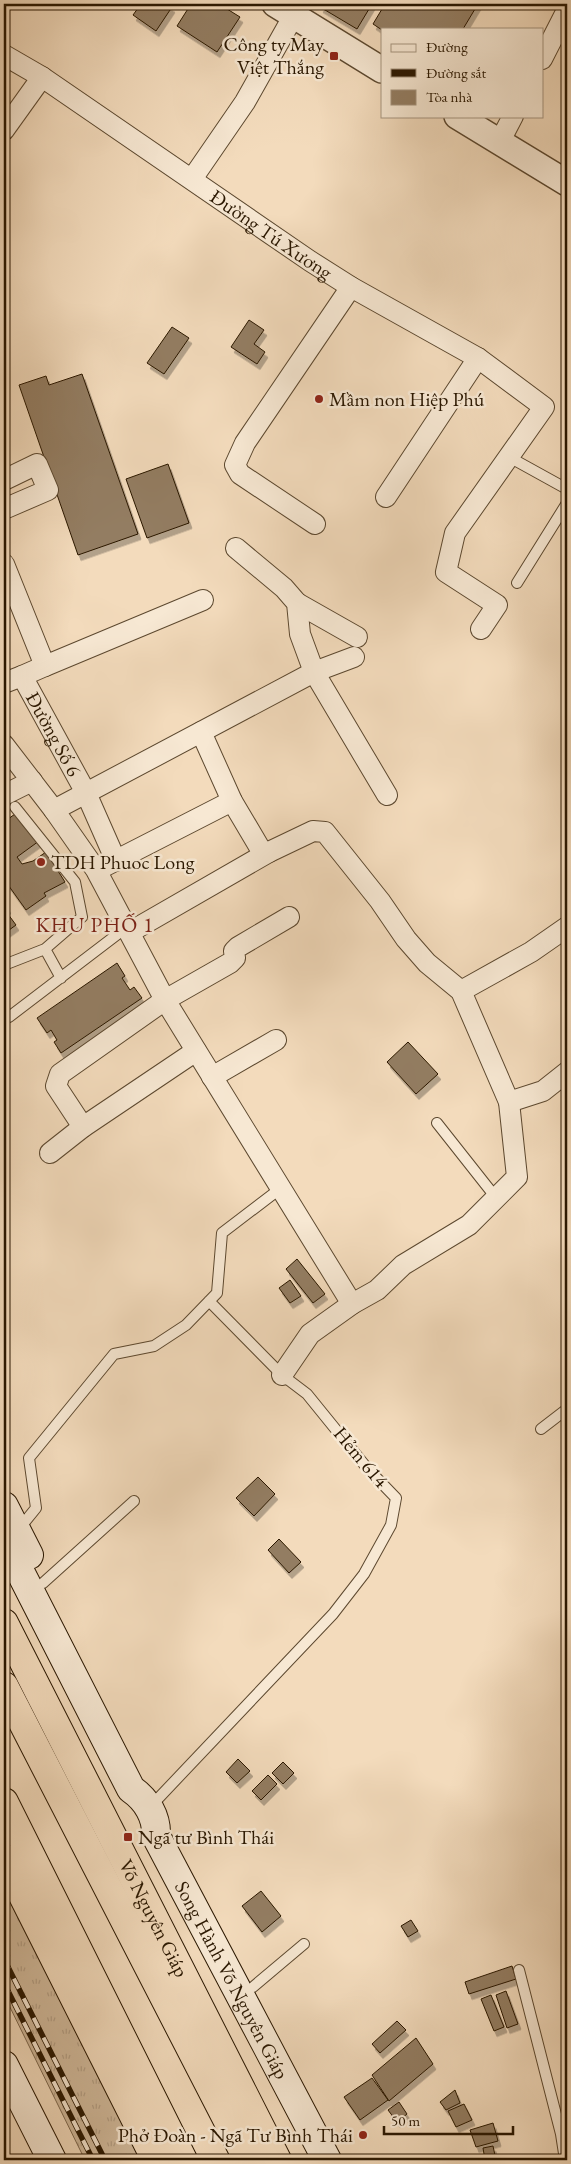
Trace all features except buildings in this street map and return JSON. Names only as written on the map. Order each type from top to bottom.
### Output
[{"type":"highway","name":"Võ Nguyên Giáp","points":[[4,1623],[277,2160]]},
{"type":"highway","name":"Võ Nguyên Giáp","points":[[4,1686],[248,2160]]},
{"type":"highway","points":[[4,1802],[183,2160]]},
{"type":"highway","points":[[4,1858],[156,2160]]},
{"type":"main road","name":"Song Hành Võ Nguyên Giáp","points":[[4,1506],[10,1536],[131,1790],[149,1810]]},
{"type":"main road","name":"Song Hành Võ Nguyên Giáp","points":[[10,1536],[43,1583],[142,1779],[156,1836],[338,2157]]},
{"type":"main road","points":[[149,1810],[170,1835],[253,1987],[338,2157]]},
{"type":"main road","points":[[4,2065],[52,2160]]},
{"type":"street","points":[[192,180],[245,102],[284,9],[381,69]]},
{"type":"street","points":[[544,55],[567,10]]},
{"type":"street","name":"Đường Tú Xương","points":[[4,55],[42,78],[351,288],[478,358],[544,407],[509,457]]},
{"type":"street","points":[[4,130],[42,78]]},
{"type":"street","points":[[460,118],[567,183]]},
{"type":"street","points":[[500,143],[512,118]]},
{"type":"street","points":[[315,524],[240,474],[235,465],[245,443],[351,288]]},
{"type":"street","points":[[386,497],[478,358]]},
{"type":"street","points":[[481,629],[497,605],[446,572],[455,533],[509,457]]},
{"type":"street","points":[[4,480],[37,464],[48,490],[4,509]]},
{"type":"street","points":[[236,548],[284,588],[297,603],[357,637]]},
{"type":"street","name":"Đường Số 6","points":[[4,564],[45,666],[13,680],[86,793],[116,861]]},
{"type":"street","points":[[45,666],[203,600]]},
{"type":"street","points":[[297,603],[300,634],[314,672],[387,795]]},
{"type":"street","points":[[54,810],[314,672],[354,657]]},
{"type":"street","points":[[201,732],[232,801],[261,850],[269,852]]},
{"type":"street","points":[[4,745],[32,780],[96,870],[166,1000],[196,1051],[352,1304]]},
{"type":"street","points":[[10,801],[32,780]]},
{"type":"street","points":[[96,870],[232,801]]},
{"type":"street","points":[[129,930],[269,852],[313,832],[325,832],[380,901],[406,939],[427,963],[461,991],[509,1102],[517,1177],[469,1225],[403,1265],[377,1290],[352,1304],[310,1334],[282,1375]]},
{"type":"street","points":[[83,1128],[56,1086],[60,1074],[166,1000],[230,963],[235,958],[234,951],[238,947],[289,918]]},
{"type":"street","points":[[461,991],[531,952],[567,927]]},
{"type":"street","points":[[212,1076],[276,1040]]},
{"type":"street","points":[[50,1153],[83,1128],[196,1051]]},
{"type":"street","points":[[509,1102],[543,1091],[567,1072]]},
{"type":"lane","points":[[509,457],[567,489]]},
{"type":"lane","points":[[517,583],[567,503]]},
{"type":"lane","points":[[4,965],[45,949],[82,917],[75,882],[10,801]]},
{"type":"lane","points":[[9,1017],[129,930]]},
{"type":"lane","points":[[45,949],[61,978]]},
{"type":"lane","points":[[436,1123],[497,1199]]},
{"type":"lane","points":[[10,1536],[36,1508],[29,1458],[114,1354],[154,1346],[186,1325],[209,1301],[217,1292],[222,1233],[281,1188]]},
{"type":"lane","points":[[209,1301],[282,1375]]},
{"type":"lane","name":"Hẻm 614","points":[[149,1810],[333,1614],[364,1574],[391,1525],[396,1498],[367,1468],[307,1394],[282,1375]]},
{"type":"lane","points":[[541,1429],[567,1409]]},
{"type":"lane","points":[[43,1583],[134,1501]]},
{"type":"lane","points":[[253,1987],[304,1944]]},
{"type":"lane","points":[[519,1970],[561,2134],[564,2160]]},
{"type":"green space","points":[[4,1881],[142,2160],[85,2160],[4,1995]]},
{"type":"railway","points":[[4,1959],[105,2160]]},
{"type":"railway","points":[[4,1983],[93,2160]]},
{"type":"place","name":"Công ty May Việt Thắng","points":[[334,56]]},
{"type":"place","name":"Mầm non Hiệp Phú","points":[[319,399]]},
{"type":"place","name":"TDH Phuoc Long","points":[[41,862]]},
{"type":"place","name":"Ngã tư Bình Thái","points":[[128,1837]]},
{"type":"place","name":"Phở Đoàn - Ngã Tư Bình Thái","points":[[363,2135]]},
{"type":"district","name":"KHU PHỐ 1","points":[[95,924]]}]
